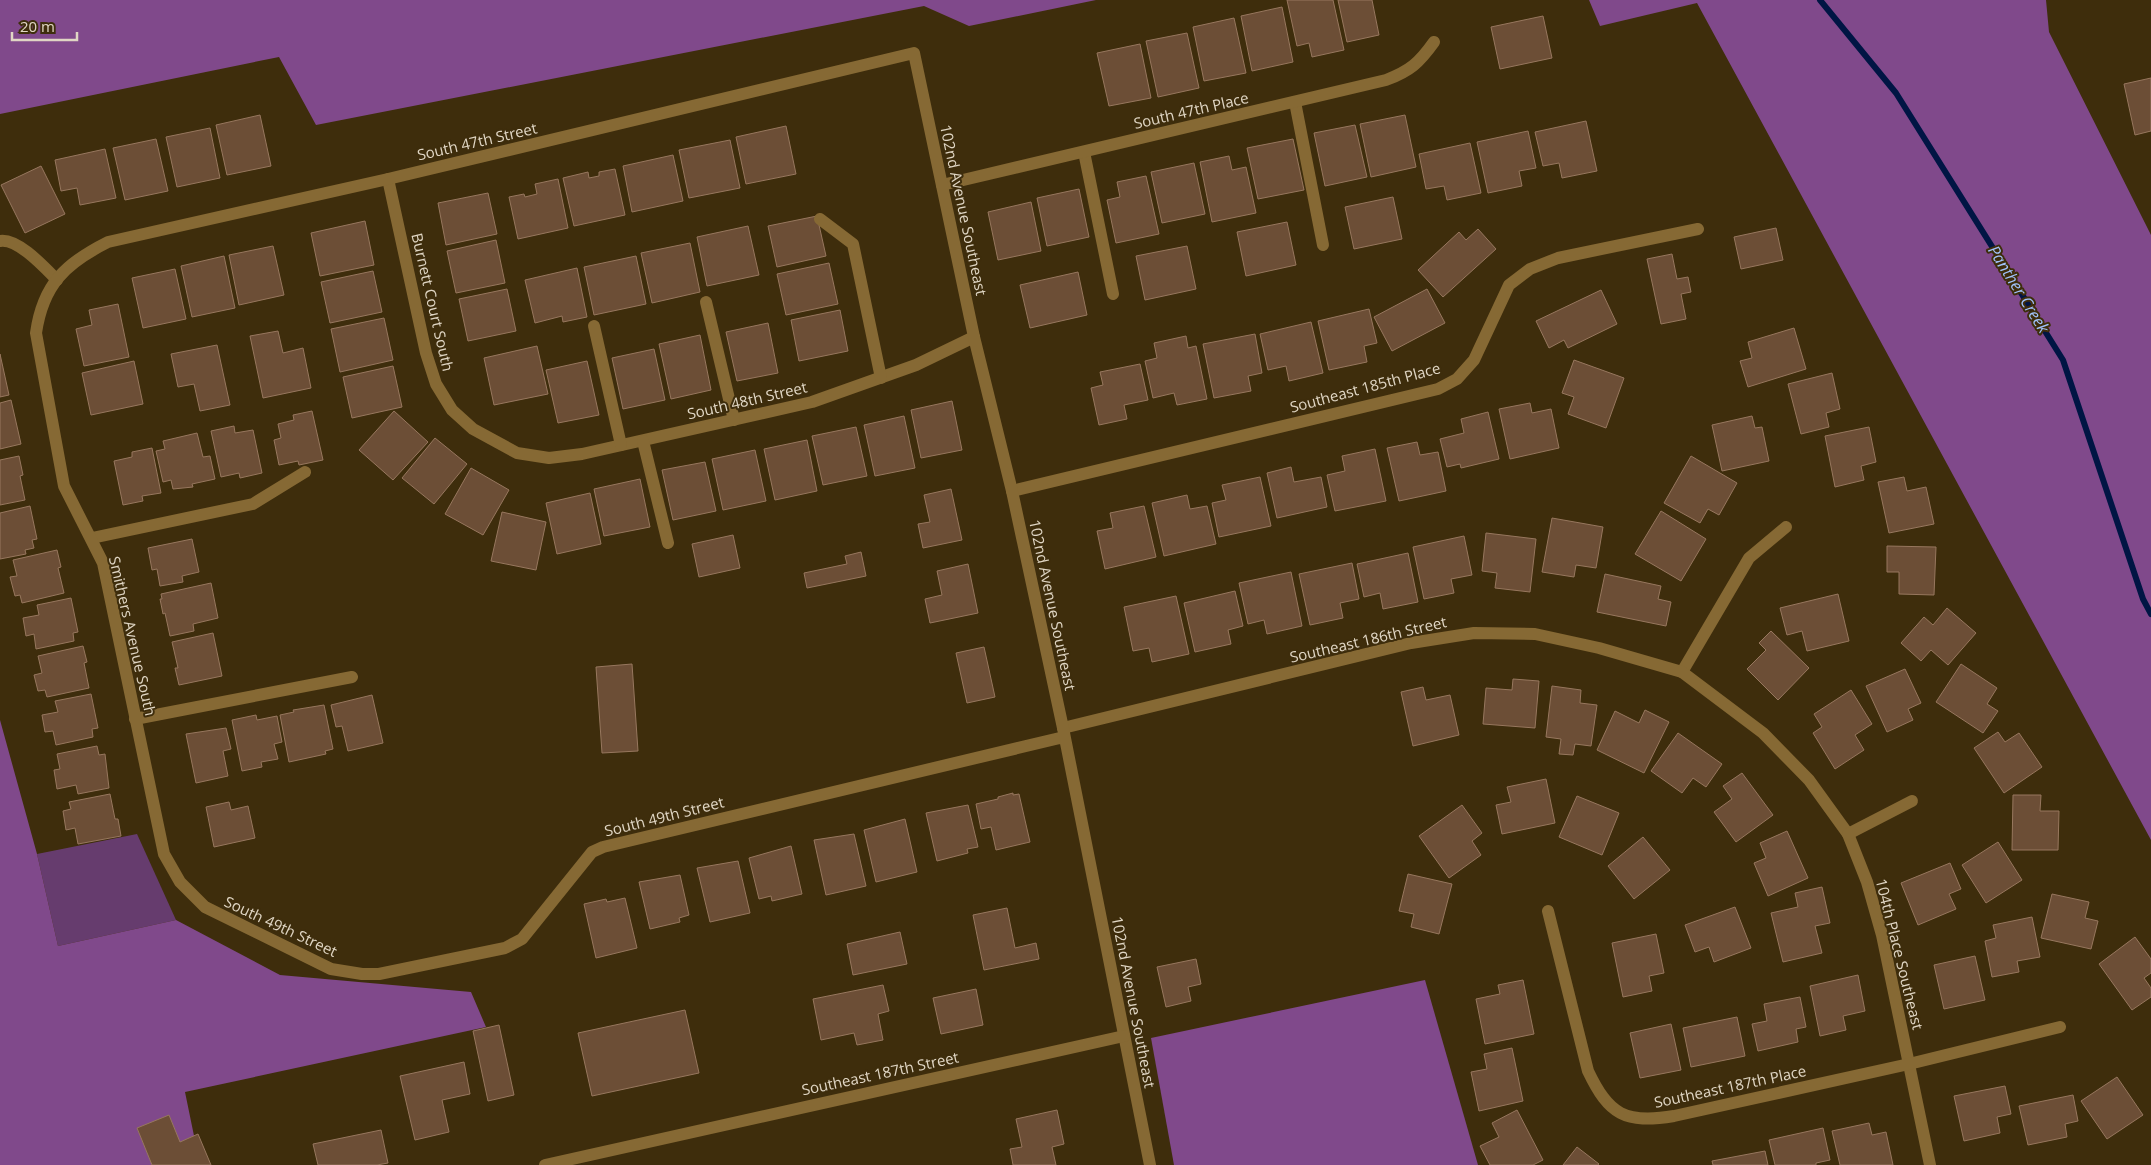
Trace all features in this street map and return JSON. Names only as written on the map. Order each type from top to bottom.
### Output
[{"type":"street","name":"South 47th Place","points":[[942,185],[1386,80],[1407,72],[1421,60],[1434,42]]},
{"type":"street","name":"South 47th Street","points":[[58,280],[66,268],[108,242],[388,179],[914,53]]},
{"type":"street","name":"102nd Avenue Southeast","points":[[914,53],[974,337],[1012,491],[1064,732],[1150,1165]]},
{"type":"street","points":[[1295,102],[1323,245]]},
{"type":"street","points":[[1084,152],[1113,294]]},
{"type":"street","name":"Burnett Court South","points":[[388,179],[426,353],[436,384],[452,410],[473,429],[517,454]]},
{"type":"street","points":[[820,218],[853,244],[881,378]]},
{"type":"street","name":"Southeast 185th Place","points":[[1012,491],[1438,388],[1457,379],[1474,360],[1509,285],[1530,269],[1558,258],[1698,229]]},
{"type":"street","points":[[0,242],[5,240],[21,247],[58,280]]},
{"type":"street","name":"Smithers Avenue South","points":[[58,280],[39,311],[36,333],[64,486],[103,563],[164,854],[180,882],[205,907]]},
{"type":"street","points":[[706,302],[734,420]]},
{"type":"street","points":[[594,326],[621,445]]},
{"type":"street","name":"South 48th Street","points":[[517,454],[549,458],[582,454],[812,402],[916,365],[974,337]]},
{"type":"street","points":[[643,441],[668,542]]},
{"type":"street","points":[[92,538],[253,504],[305,472]]},
{"type":"street","points":[[1682,672],[1749,558],[1786,527]]},
{"type":"street","name":"Southeast 186th Street","points":[[1064,732],[1411,643],[1474,632],[1535,634],[1599,648],[1682,672]]},
{"type":"street","name":"104th Place Southeast","points":[[1682,672],[1763,733],[1808,780],[1848,834],[1867,882],[1882,935],[1930,1165]]},
{"type":"street","points":[[135,719],[352,677]]},
{"type":"street","name":"South 49th Street","points":[[205,907],[331,969],[362,974],[380,974],[505,948],[522,939],[592,852],[603,847],[1064,732]]},
{"type":"street","points":[[1848,834],[1912,801]]},
{"type":"street","name":"Southeast 187th Place","points":[[1548,911],[1588,1071],[1598,1092],[1611,1107],[1625,1116],[1650,1120],[1674,1116],[1909,1064],[2060,1027]]},
{"type":"street","name":"Southeast 187th Street","points":[[545,1165],[1124,1036]]},
{"type":"shaded area","points":[[0,0],[1096,0],[969,26],[924,6],[316,125],[279,57],[0,114]]},
{"type":"shaded area","points":[[1589,0],[2046,0],[2049,32],[2151,235],[2151,840],[1697,3],[1600,26]]},
{"type":"shaded area","points":[[0,720],[37,854],[58,946],[176,920],[280,975],[471,992],[486,1027],[185,1092],[200,1165],[0,1165]]},
{"type":"shaded area","points":[[137,834],[176,920],[58,946],[37,854]]},
{"type":"shaded area","points":[[1425,980],[1478,1165],[1174,1165],[1151,1038]]},
{"type":"building","points":[[1287,0],[1333,0],[1344,50],[1312,57],[1309,43],[1297,46]]},
{"type":"building","points":[[1338,0],[1372,0],[1379,35],[1347,42]]},
{"type":"building","points":[[1282,7],[1293,62],[1252,71],[1241,16]]},
{"type":"building","points":[[1543,16],[1552,58],[1500,69],[1491,27]]},
{"type":"building","points":[[1234,18],[1246,73],[1204,81],[1193,27]]},
{"type":"building","points":[[1187,33],[1199,88],[1158,97],[1146,41]]},
{"type":"building","points":[[1140,44],[1151,98],[1109,106],[1097,53]]},
{"type":"building","points":[[2151,78],[2151,131],[2135,135],[2124,84]]},
{"type":"building","points":[[260,115],[271,166],[227,175],[216,125]]},
{"type":"building","points":[[1405,115],[1416,167],[1371,177],[1360,124]]},
{"type":"building","points":[[1586,121],[1597,171],[1562,178],[1559,163],[1543,166],[1535,132]]},
{"type":"building","points":[[1355,125],[1367,177],[1325,186],[1314,133]]},
{"type":"building","points":[[786,126],[796,174],[746,184],[736,137]]},
{"type":"building","points":[[210,128],[220,178],[177,187],[166,137]]},
{"type":"building","points":[[1528,131],[1536,168],[1519,171],[1522,186],[1488,193],[1477,142]]},
{"type":"building","points":[[156,139],[168,191],[125,200],[113,148]]},
{"type":"building","points":[[1293,139],[1304,190],[1258,199],[1247,148]]},
{"type":"building","points":[[730,140],[740,188],[689,198],[679,150]]},
{"type":"building","points":[[1470,143],[1481,193],[1447,200],[1444,186],[1426,189],[1419,154]]},
{"type":"building","points":[[105,149],[116,198],[80,205],[77,188],[61,191],[55,160]]},
{"type":"building","points":[[673,155],[683,201],[632,212],[623,166]]},
{"type":"building","points":[[1229,156],[1232,170],[1246,167],[1256,213],[1212,222],[1200,162]]},
{"type":"building","points":[[1194,163],[1205,214],[1162,223],[1151,172]]},
{"type":"building","points":[[41,166],[65,214],[25,233],[1,185]]},
{"type":"building","points":[[615,169],[625,215],[574,226],[563,178],[588,172],[589,178],[599,176],[599,172]]},
{"type":"building","points":[[1146,176],[1159,234],[1116,243],[1107,200],[1120,197],[1117,182]]},
{"type":"building","points":[[558,179],[568,228],[518,239],[509,197],[524,194],[525,197],[537,194],[535,184]]},
{"type":"building","points":[[1079,189],[1089,237],[1047,246],[1037,198]]},
{"type":"building","points":[[488,193],[497,234],[446,245],[438,203]]},
{"type":"building","points":[[1393,197],[1402,239],[1354,249],[1345,207]]},
{"type":"building","points":[[1031,202],[1041,251],[998,260],[988,212]]},
{"type":"building","points":[[817,216],[826,256],[777,267],[768,226]]},
{"type":"building","points":[[365,221],[374,265],[320,276],[311,233]]},
{"type":"building","points":[[1287,222],[1296,265],[1246,276],[1237,232]]},
{"type":"building","points":[[748,226],[759,275],[707,286],[697,237]]},
{"type":"building","points":[[1776,228],[1783,260],[1741,269],[1734,237]]},
{"type":"building","points":[[1478,229],[1496,249],[1443,297],[1418,270],[1459,232],[1466,240]]},
{"type":"building","points":[[496,240],[505,283],[456,293],[447,251]]},
{"type":"building","points":[[690,243],[700,292],[652,303],[641,253]]},
{"type":"building","points":[[273,246],[284,295],[239,305],[229,255]]},
{"type":"building","points":[[1187,246],[1196,289],[1145,300],[1136,256]]},
{"type":"building","points":[[1672,254],[1677,279],[1688,277],[1691,292],[1681,294],[1686,319],[1661,324],[1647,259]]},
{"type":"building","points":[[224,256],[235,308],[192,317],[181,266]]},
{"type":"building","points":[[636,256],[646,304],[594,315],[584,267]]},
{"type":"building","points":[[829,263],[838,304],[786,315],[777,274]]},
{"type":"building","points":[[577,268],[587,317],[563,322],[562,316],[535,323],[525,280]]},
{"type":"building","points":[[175,269],[186,319],[143,328],[132,278]]},
{"type":"building","points":[[373,271],[382,312],[330,323],[321,282]]},
{"type":"building","points":[[1078,272],[1087,315],[1030,328],[1020,285]]},
{"type":"building","points":[[507,289],[516,331],[468,341],[459,299]]},
{"type":"building","points":[[1427,289],[1445,323],[1392,351],[1374,317]]},
{"type":"building","points":[[1601,290],[1617,324],[1568,348],[1564,340],[1549,348],[1536,321]]},
{"type":"building","points":[[118,304],[129,357],[84,366],[76,329],[92,325],[89,310]]},
{"type":"building","points":[[1369,309],[1377,343],[1364,346],[1367,362],[1329,370],[1318,321]]},
{"type":"building","points":[[840,310],[848,351],[799,361],[791,320]]},
{"type":"building","points":[[384,318],[393,360],[340,372],[331,329]]},
{"type":"building","points":[[1311,322],[1323,373],[1289,381],[1286,366],[1268,370],[1260,334]]},
{"type":"building","points":[[768,323],[778,373],[737,381],[726,332]]},
{"type":"building","points":[[1794,328],[1806,369],[1748,387],[1740,361],[1752,358],[1748,342]]},
{"type":"building","points":[[278,331],[283,353],[303,348],[311,388],[263,398],[250,336]]},
{"type":"building","points":[[1255,334],[1262,373],[1248,376],[1251,391],[1214,398],[1203,344]]},
{"type":"building","points":[[700,335],[711,390],[671,399],[659,344]]},
{"type":"building","points":[[1186,336],[1188,348],[1196,346],[1207,399],[1177,405],[1174,393],[1153,398],[1145,361],[1157,358],[1154,343]]},
{"type":"building","points":[[217,345],[230,405],[200,411],[194,384],[178,387],[171,354]]},
{"type":"building","points":[[537,346],[548,394],[494,405],[484,358]]},
{"type":"building","points":[[654,349],[665,400],[623,409],[612,358]]},
{"type":"building","points":[[0,354],[9,395],[0,397]]},
{"type":"building","points":[[1574,360],[1624,378],[1606,428],[1568,414],[1574,397],[1562,393]]},
{"type":"building","points":[[134,361],[143,404],[91,415],[82,373]]},
{"type":"building","points":[[587,361],[599,415],[558,423],[546,370]]},
{"type":"building","points":[[1140,364],[1148,400],[1124,405],[1127,419],[1099,425],[1091,388],[1103,385],[1100,372]]},
{"type":"building","points":[[393,366],[402,407],[352,418],[343,377]]},
{"type":"building","points":[[1832,373],[1840,409],[1826,413],[1829,427],[1801,434],[1788,384]]},
{"type":"building","points":[[11,400],[21,444],[0,449],[0,403]]},
{"type":"building","points":[[952,401],[962,450],[921,458],[911,410]]},
{"type":"building","points":[[1530,403],[1532,413],[1551,409],[1559,448],[1510,459],[1499,409]]},
{"type":"building","points":[[312,411],[323,460],[299,465],[298,461],[279,465],[274,440],[281,438],[278,424],[294,420],[293,415]]},
{"type":"building","points":[[394,411],[428,442],[393,480],[359,450]]},
{"type":"building","points":[[1488,412],[1499,459],[1461,468],[1460,464],[1447,467],[1440,439],[1464,433],[1461,419]]},
{"type":"building","points":[[904,416],[915,468],[875,476],[864,425]]},
{"type":"building","points":[[1752,416],[1755,428],[1762,427],[1769,461],[1722,471],[1712,425]]},
{"type":"building","points":[[234,426],[235,433],[253,430],[262,473],[240,478],[239,473],[221,477],[211,431]]},
{"type":"building","points":[[856,427],[867,476],[823,485],[812,436]]},
{"type":"building","points":[[1869,427],[1876,462],[1861,466],[1864,480],[1835,487],[1825,436]]},
{"type":"building","points":[[197,433],[203,457],[210,456],[215,479],[192,484],[193,487],[173,489],[171,480],[163,482],[156,451],[165,449],[163,441]]},
{"type":"building","points":[[435,438],[467,464],[434,504],[402,478]]},
{"type":"building","points":[[807,440],[817,491],[775,500],[764,449]]},
{"type":"building","points":[[1417,442],[1420,455],[1438,452],[1446,491],[1399,501],[1387,448]]},
{"type":"building","points":[[152,448],[161,493],[142,496],[143,501],[123,505],[114,461],[132,457],[132,452]]},
{"type":"building","points":[[1375,449],[1386,501],[1335,511],[1327,475],[1345,471],[1342,456]]},
{"type":"building","points":[[755,450],[766,501],[723,510],[712,459]]},
{"type":"building","points":[[19,456],[23,475],[20,476],[25,500],[0,505],[0,460]]},
{"type":"building","points":[[1691,456],[1737,483],[1719,515],[1708,509],[1700,523],[1664,503]]},
{"type":"building","points":[[705,462],[716,511],[673,520],[662,470]]},
{"type":"building","points":[[1291,467],[1294,482],[1321,477],[1327,507],[1277,518],[1267,473]]},
{"type":"building","points":[[471,468],[509,490],[483,535],[445,514]]},
{"type":"building","points":[[1260,477],[1271,526],[1219,537],[1212,503],[1226,500],[1222,485]]},
{"type":"building","points":[[1904,477],[1907,491],[1926,487],[1934,524],[1889,533],[1878,482]]},
{"type":"building","points":[[640,479],[650,527],[604,536],[594,489]]},
{"type":"building","points":[[951,489],[962,540],[923,548],[918,524],[930,522],[924,495]]},
{"type":"building","points":[[590,493],[601,544],[557,554],[546,503]]},
{"type":"building","points":[[1187,495],[1190,509],[1207,506],[1216,544],[1164,556],[1152,503]]},
{"type":"building","points":[[30,506],[37,539],[32,540],[34,548],[25,550],[26,554],[0,559],[0,513]]},
{"type":"building","points":[[1144,506],[1156,557],[1105,569],[1097,531],[1113,528],[1110,513]]},
{"type":"building","points":[[1661,511],[1706,539],[1681,581],[1635,554]]},
{"type":"building","points":[[502,512],[546,522],[536,570],[491,561]]},
{"type":"building","points":[[1552,518],[1603,527],[1596,568],[1576,565],[1574,577],[1542,572]]},
{"type":"building","points":[[1486,533],[1536,539],[1530,592],[1495,588],[1497,573],[1482,571]]},
{"type":"building","points":[[733,535],[740,568],[699,577],[692,544]]},
{"type":"building","points":[[1464,536],[1472,575],[1451,579],[1454,593],[1424,599],[1413,547]]},
{"type":"building","points":[[192,539],[199,572],[182,576],[183,582],[160,586],[157,569],[152,570],[148,548]]},
{"type":"building","points":[[1887,546],[1936,547],[1934,595],[1899,594],[1899,572],[1887,572]]},
{"type":"building","points":[[57,550],[61,567],[58,568],[64,593],[22,603],[20,595],[15,596],[10,577],[17,576],[13,560]]},
{"type":"building","points":[[861,552],[866,576],[807,588],[804,573],[847,564],[845,556]]},
{"type":"building","points":[[1408,553],[1418,602],[1383,609],[1380,593],[1364,597],[1357,564]]},
{"type":"building","points":[[1352,563],[1359,599],[1340,603],[1343,618],[1310,625],[1299,574]]},
{"type":"building","points":[[968,564],[978,613],[930,623],[925,599],[942,595],[937,571]]},
{"type":"building","points":[[1291,572],[1302,626],[1267,634],[1264,620],[1248,624],[1239,583]]},
{"type":"building","points":[[1605,574],[1661,586],[1658,599],[1671,602],[1666,626],[1597,612]]},
{"type":"building","points":[[211,583],[218,618],[193,624],[194,631],[170,636],[165,613],[163,614],[161,594]]},
{"type":"building","points":[[1235,591],[1243,626],[1228,630],[1231,644],[1195,652],[1184,603]]},
{"type":"building","points":[[1838,594],[1849,641],[1807,651],[1802,631],[1787,635],[1780,608]]},
{"type":"building","points":[[1176,596],[1189,654],[1152,662],[1149,648],[1133,651],[1124,607]]},
{"type":"building","points":[[71,598],[78,632],[73,633],[74,641],[36,649],[34,634],[26,636],[23,618],[39,615],[37,605]]},
{"type":"building","points":[[1947,608],[1976,633],[1948,665],[1931,650],[1921,661],[1901,643],[1924,617],[1933,625]]},
{"type":"building","points":[[1771,631],[1809,668],[1778,700],[1747,669],[1766,650],[1759,643]]},
{"type":"building","points":[[213,633],[222,676],[179,685],[175,668],[178,668],[172,642]]},
{"type":"building","points":[[83,646],[87,662],[84,663],[89,688],[47,697],[45,690],[38,691],[34,675],[42,673],[38,656]]},
{"type":"building","points":[[984,647],[995,697],[967,703],[956,653]]},
{"type":"building","points":[[632,664],[638,751],[602,753],[596,667]]},
{"type":"building","points":[[1961,664],[1997,688],[1987,704],[1998,711],[1983,733],[1936,702]]},
{"type":"building","points":[[1905,669],[1921,703],[1908,709],[1913,720],[1887,732],[1866,686]]},
{"type":"building","points":[[1513,679],[1539,681],[1535,728],[1483,724],[1486,688],[1512,690]]},
{"type":"building","points":[[1552,686],[1581,690],[1580,703],[1597,705],[1591,746],[1575,744],[1573,755],[1559,754],[1561,739],[1546,737]]},
{"type":"building","points":[[1423,687],[1426,700],[1450,695],[1459,735],[1413,746],[1401,692]]},
{"type":"building","points":[[1851,690],[1872,724],[1855,735],[1864,750],[1835,769],[1813,733],[1822,727],[1814,714]]},
{"type":"building","points":[[91,694],[98,728],[92,729],[93,737],[56,745],[53,731],[45,732],[42,715],[58,712],[55,701]]},
{"type":"building","points":[[372,695],[383,743],[348,751],[342,726],[336,727],[331,705]]},
{"type":"building","points":[[324,705],[333,749],[325,751],[326,754],[289,762],[280,715],[294,712],[293,710]]},
{"type":"building","points":[[1645,710],[1669,722],[1644,773],[1597,750],[1615,711],[1639,723]]},
{"type":"building","points":[[256,715],[257,720],[277,716],[282,742],[274,744],[278,759],[261,762],[262,767],[242,771],[232,720]]},
{"type":"building","points":[[226,728],[231,749],[223,751],[228,776],[196,783],[186,734]]},
{"type":"building","points":[[1998,732],[2005,742],[2019,733],[2042,767],[2004,793],[1974,748]]},
{"type":"building","points":[[1678,733],[1722,764],[1706,787],[1693,778],[1682,793],[1651,771]]},
{"type":"building","points":[[97,746],[99,755],[105,754],[109,788],[78,794],[76,785],[57,789],[54,770],[60,769],[57,754]]},
{"type":"building","points":[[1742,773],[1773,815],[1736,842],[1714,812],[1732,799],[1723,786]]},
{"type":"building","points":[[1546,779],[1555,823],[1502,834],[1496,805],[1511,802],[1507,787]]},
{"type":"building","points":[[1013,793],[1013,795],[1019,794],[1030,842],[996,850],[991,827],[981,829],[976,804]]},
{"type":"building","points":[[110,794],[121,836],[78,844],[75,828],[66,830],[63,811],[71,809],[69,802]]},
{"type":"building","points":[[2013,795],[2041,795],[2040,811],[2059,811],[2058,850],[2012,850]]},
{"type":"building","points":[[1577,796],[1619,813],[1602,855],[1559,837]]},
{"type":"building","points":[[229,802],[231,810],[248,806],[255,838],[214,847],[206,807]]},
{"type":"building","points":[[968,805],[978,847],[967,849],[968,853],[937,861],[926,813]]},
{"type":"building","points":[[1462,805],[1482,833],[1472,841],[1481,855],[1449,878],[1419,836]]},
{"type":"building","points":[[905,819],[917,872],[876,882],[864,830]]},
{"type":"building","points":[[1787,831],[1808,878],[1768,896],[1754,863],[1766,858],[1760,843]]},
{"type":"building","points":[[854,834],[866,886],[826,895],[814,840]]},
{"type":"building","points":[[1643,837],[1670,870],[1634,899],[1608,866]]},
{"type":"building","points":[[1998,842],[2022,880],[1986,903],[1962,865]]},
{"type":"building","points":[[791,846],[802,894],[772,901],[771,896],[759,899],[749,858]]},
{"type":"building","points":[[738,861],[750,913],[710,922],[697,868]]},
{"type":"building","points":[[1950,863],[1961,889],[1949,894],[1956,909],[1918,925],[1901,883]]},
{"type":"building","points":[[1408,874],[1452,884],[1439,934],[1411,927],[1414,914],[1399,911]]},
{"type":"building","points":[[680,875],[689,915],[679,918],[680,922],[650,929],[639,882]]},
{"type":"building","points":[[1822,887],[1830,923],[1815,926],[1822,953],[1783,962],[1771,913],[1798,907],[1795,893]]},
{"type":"building","points":[[2052,894],[2089,902],[2085,918],[2098,921],[2091,949],[2041,938]]},
{"type":"building","points":[[625,898],[637,948],[596,958],[584,904],[606,899],[607,902]]},
{"type":"building","points":[[1735,907],[1751,948],[1714,962],[1709,947],[1695,952],[1685,925]]},
{"type":"building","points":[[1007,908],[1015,948],[1036,943],[1039,959],[984,970],[973,915]]},
{"type":"building","points":[[2032,917],[2040,957],[2017,961],[2019,972],[1992,977],[1985,941],[1996,938],[1993,925]]},
{"type":"building","points":[[900,932],[907,964],[853,975],[847,944]]},
{"type":"building","points":[[1656,934],[1664,973],[1649,976],[1652,991],[1623,997],[1612,943]]},
{"type":"building","points":[[2135,937],[2151,959],[2151,973],[2144,978],[2151,988],[2151,997],[2132,1010],[2099,964]]},
{"type":"building","points":[[1975,956],[1985,1000],[1944,1009],[1934,965]]},
{"type":"building","points":[[1196,959],[1201,984],[1188,987],[1191,1001],[1166,1007],[1157,967]]},
{"type":"building","points":[[1858,975],[1865,1011],[1843,1016],[1846,1030],[1820,1036],[1810,986]]},
{"type":"building","points":[[1523,980],[1534,1034],[1485,1044],[1476,999],[1500,994],[1498,985]]},
{"type":"building","points":[[883,985],[889,1011],[878,1014],[883,1040],[857,1045],[854,1033],[821,1040],[813,999]]},
{"type":"building","points":[[976,989],[983,1025],[941,1034],[933,998]]},
{"type":"building","points":[[1800,997],[1806,1027],[1796,1029],[1798,1042],[1758,1051],[1752,1024],[1767,1021],[1764,1004]]},
{"type":"building","points":[[685,1010],[699,1073],[592,1096],[578,1033]]},
{"type":"building","points":[[1737,1017],[1745,1056],[1691,1067],[1683,1028]]},
{"type":"building","points":[[1671,1024],[1681,1070],[1640,1078],[1630,1033]]},
{"type":"building","points":[[499,1025],[514,1095],[488,1101],[473,1031]]},
{"type":"building","points":[[1512,1048],[1523,1101],[1479,1111],[1471,1072],[1487,1069],[1484,1054]]},
{"type":"building","points":[[464,1062],[470,1094],[442,1100],[449,1132],[415,1140],[400,1076]]},
{"type":"building","points":[[2117,1077],[2143,1115],[2107,1139],[2081,1101]]},
{"type":"building","points":[[2005,1086],[2011,1114],[1997,1117],[2000,1133],[1964,1141],[1954,1096]]},
{"type":"building","points":[[2073,1095],[2078,1121],[2065,1124],[2067,1137],[2028,1145],[2019,1106]]},
{"type":"building","points":[[1057,1110],[1064,1144],[1052,1147],[1056,1165],[1013,1165],[1010,1149],[1022,1147],[1016,1119]]},
{"type":"building","points":[[1517,1110],[1543,1160],[1533,1165],[1490,1165],[1480,1146],[1499,1137],[1492,1123]]},
{"type":"building","points":[[169,1115],[180,1142],[198,1134],[211,1165],[152,1165],[137,1128]]},
{"type":"building","points":[[1869,1123],[1872,1135],[1886,1132],[1893,1165],[1840,1165],[1832,1131]]},
{"type":"building","points":[[1823,1128],[1830,1160],[1816,1163],[1816,1165],[1775,1165],[1769,1140]]},
{"type":"building","points":[[381,1130],[388,1163],[377,1165],[318,1165],[313,1144]]},
{"type":"building","points":[[1577,1147],[1599,1164],[1563,1165]]},
{"type":"building","points":[[1765,1151],[1768,1165],[1713,1165],[1712,1161]]},
{"type":"waterway","name":"Panther Creek","points":[[1820,0],[1896,93],[2063,360],[2143,599],[2151,614]]}]
